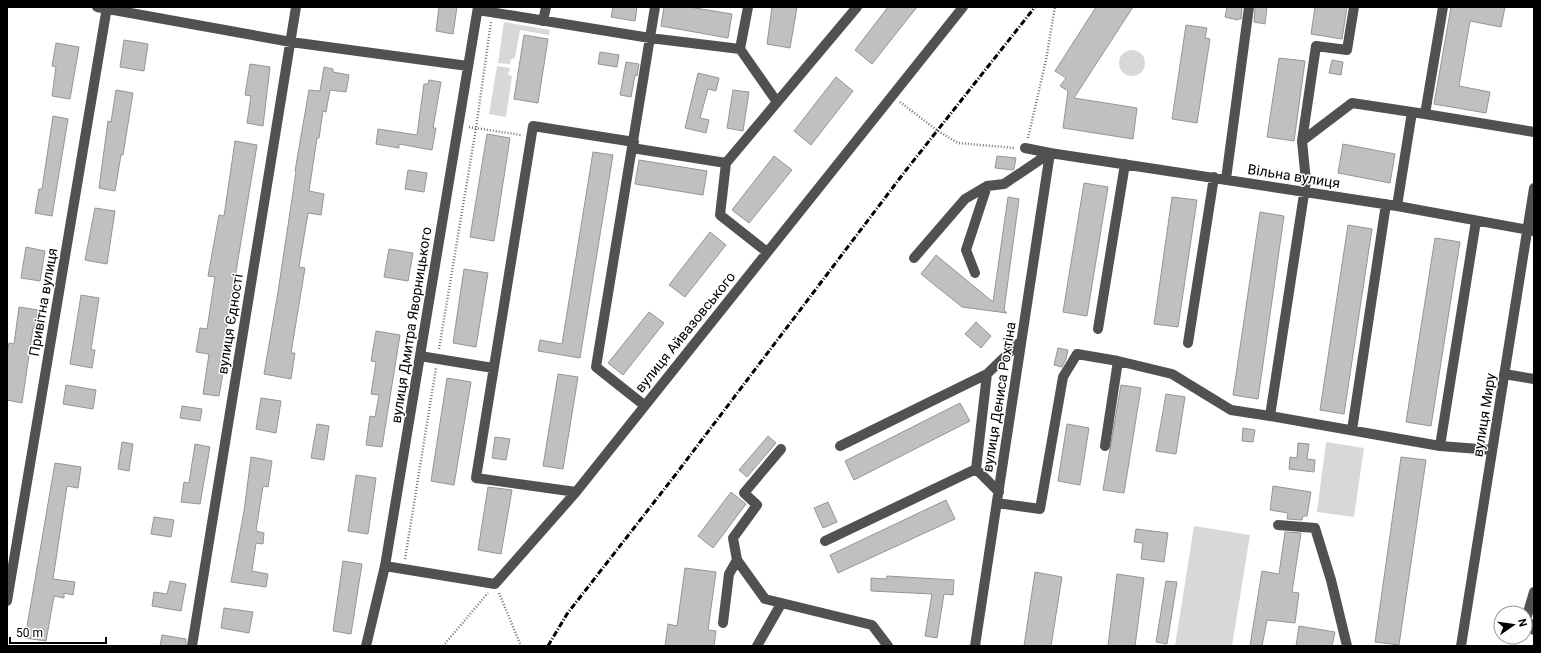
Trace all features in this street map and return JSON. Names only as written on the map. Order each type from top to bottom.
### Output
[{"type":"street","name":"вулиця Єдності","points":[[192,646],[296,7]]},
{"type":"street","points":[[544,21],[546,7]]},
{"type":"street","points":[[644,405],[596,367],[655,7]]},
{"type":"street","points":[[748,7],[740,49],[777,102]]},
{"type":"street","points":[[766,252],[720,216],[726,163],[857,7]]},
{"type":"street","name":"вулиця Айвазовського","points":[[496,584],[576,492],[963,7]]},
{"type":"street","points":[[1226,179],[1248,7]]},
{"type":"street","points":[[1270,416],[1303,191],[1306,181],[1302,141],[1316,46],[1347,50],[1354,7]]},
{"type":"street","points":[[1425,114],[1443,7]]},
{"type":"street","points":[[103,8],[291,42],[468,66]]},
{"type":"street","name":"Привітна вулиця","points":[[7,601],[103,8]]},
{"type":"street","points":[[478,8],[544,21],[650,38],[740,49]]},
{"type":"street","name":"вулиця Дмитра Яворницького","points":[[366,646],[385,566],[478,8]]},
{"type":"street","points":[[1302,141],[1352,103],[1534,132]]},
{"type":"street","points":[[1397,206],[1412,112]]},
{"type":"street","points":[[576,492],[476,478],[533,126],[726,163]]},
{"type":"street","name":"Вільна вулиця","points":[[1025,148],[1386,204],[1530,231]]},
{"type":"street","points":[[914,258],[965,199],[987,186],[1004,184],[1050,153]]},
{"type":"street","name":"вулиця Дениса Рохтіна","points":[[976,646],[1050,153]]},
{"type":"street","points":[[1098,329],[1125,164]]},
{"type":"street","points":[[1188,343],[1214,177]]},
{"type":"street","points":[[975,273],[966,250],[987,186]]},
{"type":"street","name":"вулиця Миру","points":[[1461,646],[1504,374],[1530,231],[1534,188]]},
{"type":"street","points":[[1352,430],[1386,204]]},
{"type":"street","points":[[1440,446],[1476,221]]},
{"type":"street","points":[[840,446],[987,374],[1021,341]]},
{"type":"street","points":[[997,503],[1040,509],[1063,377],[1077,354],[1172,374],[1190,383],[1231,410],[1440,446],[1492,450]]},
{"type":"street","points":[[420,356],[493,368]]},
{"type":"street","points":[[1105,446],[1118,362]]},
{"type":"street","points":[[976,469],[987,374]]},
{"type":"street","points":[[1504,374],[1534,379]]},
{"type":"street","points":[[781,449],[744,493],[757,505],[733,538],[737,560],[765,599],[872,626],[888,646]]},
{"type":"street","points":[[976,469],[999,492]]},
{"type":"street","points":[[825,541],[976,469]]},
{"type":"street","points":[[1278,525],[1315,528],[1331,580],[1347,646]]},
{"type":"street","points":[[723,623],[729,574],[737,560]]},
{"type":"street","points":[[385,566],[496,584]]},
{"type":"street","points":[[1534,592],[1526,619],[1534,630]]},
{"type":"street","points":[[757,646],[781,604]]},
{"type":"path","points":[[892,95],[938,132],[958,143],[1025,148],[1046,60],[1055,7]]},
{"type":"path","points":[[404,569],[437,359],[476,128],[493,12]]},
{"type":"path","points":[[458,126],[531,137]]},
{"type":"path","points":[[443,646],[496,584],[521,646]]},
{"type":"shaded area","points":[[504,22],[550,30],[549,35],[520,30],[515,58],[511,59],[510,64],[498,63]]},
{"type":"shaded area","points":[[1132,50],[1141,54],[1145,63],[1141,72],[1132,76],[1123,72],[1119,63],[1123,54]]},
{"type":"shaded area","points":[[497,66],[510,68],[508,75],[512,76],[506,117],[489,114]]},
{"type":"shaded area","points":[[1326,442],[1364,448],[1354,517],[1317,512]]},
{"type":"shaded area","points":[[1194,526],[1250,535],[1232,646],[1175,646]]},
{"type":"building","points":[[439,7],[457,7],[453,34],[436,31]]},
{"type":"building","points":[[613,7],[637,7],[635,21],[611,17]]},
{"type":"building","points":[[664,7],[689,7],[732,14],[728,38],[661,26]]},
{"type":"building","points":[[772,7],[797,7],[790,48],[767,44]]},
{"type":"building","points":[[888,7],[917,7],[872,64],[855,50]]},
{"type":"building","points":[[1096,7],[1133,7],[1074,98],[1137,108],[1133,139],[1063,128],[1068,91],[1060,86],[1066,78],[1055,71]]},
{"type":"building","points":[[1227,7],[1242,7],[1241,19],[1238,20],[1225,17]]},
{"type":"building","points":[[1255,7],[1267,7],[1265,24],[1254,22]]},
{"type":"building","points":[[1315,7],[1347,7],[1342,39],[1311,34]]},
{"type":"building","points":[[1451,7],[1505,7],[1501,27],[1470,21],[1459,86],[1490,92],[1486,113],[1434,104]]},
{"type":"building","points":[[1186,25],[1207,28],[1205,38],[1210,39],[1197,123],[1172,119]]},
{"type":"building","points":[[524,35],[548,39],[538,103],[514,99]]},
{"type":"building","points":[[124,40],[148,44],[144,71],[120,67]]},
{"type":"building","points":[[56,43],[79,47],[70,99],[52,96],[56,67],[52,66]]},
{"type":"building","points":[[600,52],[619,55],[617,67],[598,64]]},
{"type":"building","points":[[1279,58],[1305,61],[1294,141],[1267,137]]},
{"type":"building","points":[[1332,60],[1343,62],[1341,75],[1329,73]]},
{"type":"building","points":[[626,62],[639,64],[637,76],[635,75],[631,97],[620,95]]},
{"type":"building","points":[[250,64],[270,67],[263,126],[247,123],[251,96],[245,95]]},
{"type":"building","points":[[324,67],[333,69],[333,72],[349,75],[346,92],[330,90],[326,112],[323,111],[319,138],[317,138],[309,191],[324,194],[321,215],[308,213],[299,267],[305,268],[291,353],[295,353],[291,379],[264,374],[309,90],[320,91]]},
{"type":"building","points":[[698,73],[719,78],[716,91],[708,89],[700,118],[709,120],[706,133],[685,128]]},
{"type":"building","points":[[836,77],[853,91],[811,145],[794,131]]},
{"type":"building","points":[[429,80],[441,82],[433,128],[436,128],[432,150],[399,144],[399,148],[376,144],[378,129],[417,135],[424,84],[428,84]]},
{"type":"building","points":[[116,90],[133,93],[123,155],[121,155],[115,191],[99,188],[108,121],[111,122]]},
{"type":"building","points":[[733,90],[749,92],[743,131],[727,128]]},
{"type":"building","points":[[53,116],[68,119],[52,216],[35,213],[39,189],[42,189]]},
{"type":"building","points":[[487,134],[510,138],[494,241],[470,237]]},
{"type":"building","points":[[235,141],[257,145],[226,332],[221,372],[223,373],[219,396],[203,394],[209,354],[196,352],[200,328],[207,329],[215,277],[208,276],[219,215],[224,216]]},
{"type":"building","points":[[1343,144],[1395,154],[1390,183],[1338,173]]},
{"type":"building","points":[[593,152],[613,155],[580,358],[538,351],[540,340],[562,344]]},
{"type":"building","points":[[774,156],[792,170],[749,223],[732,210]]},
{"type":"building","points":[[997,156],[1016,158],[1014,169],[995,168]]},
{"type":"building","points":[[639,160],[707,171],[703,195],[635,184]]},
{"type":"building","points":[[408,170],[427,173],[424,192],[405,189]]},
{"type":"building","points":[[1084,183],[1108,187],[1087,316],[1063,312]]},
{"type":"building","points":[[1008,197],[1019,199],[1004,310],[1007,313],[962,307],[921,274],[936,255],[993,302]]},
{"type":"building","points":[[1172,197],[1197,200],[1178,327],[1154,324]]},
{"type":"building","points":[[95,208],[115,211],[107,264],[85,260]]},
{"type":"building","points":[[1260,212],[1284,216],[1258,399],[1233,395]]},
{"type":"building","points":[[1348,225],[1372,229],[1344,414],[1320,410]]},
{"type":"building","points":[[710,232],[726,245],[685,297],[669,285]]},
{"type":"building","points":[[1435,238],[1460,242],[1431,426],[1406,422]]},
{"type":"building","points":[[26,247],[45,251],[40,281],[21,278]]},
{"type":"building","points":[[389,249],[413,253],[408,281],[384,277]]},
{"type":"building","points":[[464,269],[488,273],[476,347],[453,343]]},
{"type":"building","points":[[81,295],[99,298],[91,350],[95,350],[92,368],[70,364]]},
{"type":"building","points":[[19,307],[38,310],[35,328],[33,328],[22,403],[7,400],[7,355],[9,343],[14,344]]},
{"type":"building","points":[[649,312],[664,323],[623,375],[608,363]]},
{"type":"building","points":[[976,322],[991,336],[981,348],[965,334]]},
{"type":"building","points":[[376,331],[400,335],[382,447],[366,445],[370,416],[375,417],[379,395],[371,394],[376,362],[371,361]]},
{"type":"building","points":[[1058,348],[1068,350],[1062,367],[1054,365]]},
{"type":"building","points":[[558,374],[578,377],[563,469],[543,466]]},
{"type":"building","points":[[447,378],[471,382],[454,485],[431,481]]},
{"type":"building","points":[[66,385],[96,390],[93,409],[63,404]]},
{"type":"building","points":[[1121,385],[1141,388],[1124,493],[1103,490]]},
{"type":"building","points":[[1166,394],[1185,397],[1176,454],[1156,451]]},
{"type":"building","points":[[261,398],[281,401],[276,433],[256,429]]},
{"type":"building","points":[[960,403],[970,421],[854,480],[845,461]]},
{"type":"building","points":[[182,406],[202,409],[200,421],[180,418]]},
{"type":"building","points":[[317,424],[329,426],[324,460],[311,458]]},
{"type":"building","points":[[1067,424],[1089,428],[1080,485],[1058,481]]},
{"type":"building","points":[[1243,428],[1255,430],[1253,442],[1242,441]]},
{"type":"building","points":[[768,436],[776,443],[747,477],[739,470]]},
{"type":"building","points":[[495,437],[510,439],[506,460],[492,458]]},
{"type":"building","points":[[122,442],[133,444],[129,471],[118,469]]},
{"type":"building","points":[[1298,443],[1309,444],[1307,459],[1315,460],[1314,472],[1289,469],[1290,457],[1297,458]]},
{"type":"building","points":[[195,444],[210,447],[200,504],[181,502],[184,482],[189,483]]},
{"type":"building","points":[[251,457],[272,461],[268,487],[263,486],[256,531],[264,533],[263,544],[256,543],[252,571],[268,574],[266,587],[231,582],[244,511]]},
{"type":"building","points":[[1401,457],[1426,460],[1399,645],[1375,642]]},
{"type":"building","points":[[55,463],[81,467],[78,488],[67,486],[53,579],[75,582],[73,595],[64,593],[64,598],[54,596],[46,641],[25,638]]},
{"type":"building","points":[[356,475],[376,478],[368,534],[348,531]]},
{"type":"building","points":[[1273,486],[1311,492],[1307,516],[1303,516],[1302,520],[1287,519],[1288,513],[1270,510]]},
{"type":"building","points":[[488,487],[512,490],[501,554],[478,550]]},
{"type":"building","points":[[731,492],[746,504],[713,548],[698,536]]},
{"type":"building","points":[[946,500],[955,519],[838,573],[830,555]]},
{"type":"building","points":[[828,502],[837,522],[823,528],[814,508]]},
{"type":"building","points":[[154,517],[174,520],[171,537],[151,534]]},
{"type":"building","points":[[1136,529],[1168,533],[1164,562],[1141,559],[1143,543],[1134,542]]},
{"type":"building","points":[[1285,532],[1301,533],[1292,592],[1299,593],[1295,623],[1267,620],[1262,646],[1250,646],[1262,571],[1279,574]]},
{"type":"building","points":[[343,561],[362,564],[351,634],[333,631]]},
{"type":"building","points":[[685,568],[716,572],[708,630],[716,631],[714,646],[665,646],[668,624],[677,626]]},
{"type":"building","points":[[1035,572],[1062,577],[1051,646],[1024,646]]},
{"type":"building","points":[[1117,574],[1144,578],[1135,646],[1108,646]]},
{"type":"building","points":[[887,576],[954,580],[953,595],[944,594],[937,638],[925,636],[932,594],[871,591],[871,578],[886,579]]},
{"type":"building","points":[[170,581],[186,584],[181,611],[152,606],[154,592],[167,594]]},
{"type":"building","points":[[1166,581],[1177,582],[1167,644],[1156,642]]},
{"type":"building","points":[[224,608],[253,612],[249,633],[221,628]]},
{"type":"building","points":[[1299,626],[1335,632],[1332,646],[1296,646]]},
{"type":"building","points":[[162,635],[186,639],[186,646],[160,646]]},
{"type":"railway","points":[[548,646],[567,614],[676,474],[903,174],[1035,7]]}]
